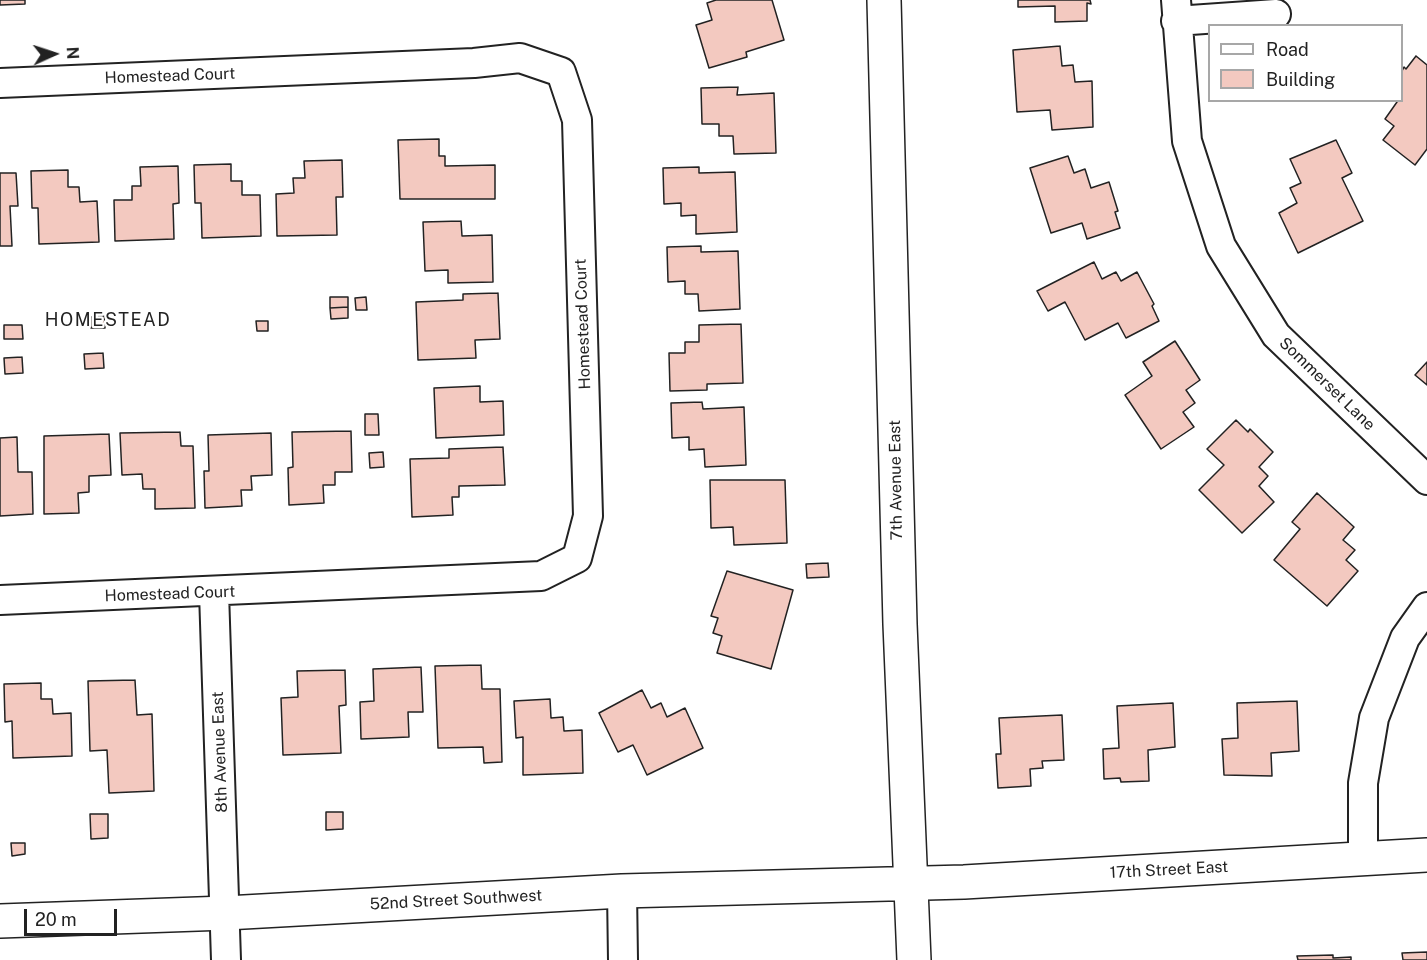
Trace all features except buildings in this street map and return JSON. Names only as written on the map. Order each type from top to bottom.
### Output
[{"type":"street","name":"7th Avenue East","points":[[884,0],[900,624],[914,960]]},
{"type":"street","points":[[1176,10],[1276,14]]},
{"type":"street","name":"Sommerset Lane","points":[[1176,10],[1187,141],[1221,246],[1276,334],[1427,480]]},
{"type":"street","name":"Homestead Court","points":[[0,83],[474,63],[520,58],[561,72],[577,120],[588,516],[577,558],[541,576],[0,600]]},
{"type":"street","name":"8th Avenue East","points":[[214,592],[226,960]]},
{"type":"street","points":[[1363,858],[1364,783],[1374,718],[1405,638],[1427,607]]},
{"type":"street","name":"17th Street East","points":[[911,883],[1427,855]]},
{"type":"street","name":"52nd Street Southwest","points":[[0,921],[226,912],[622,891],[911,883]]},
{"type":"street","points":[[622,891],[623,960]]},
{"type":"district","name":"HOMESTEAD","points":[[108,320]]}]
